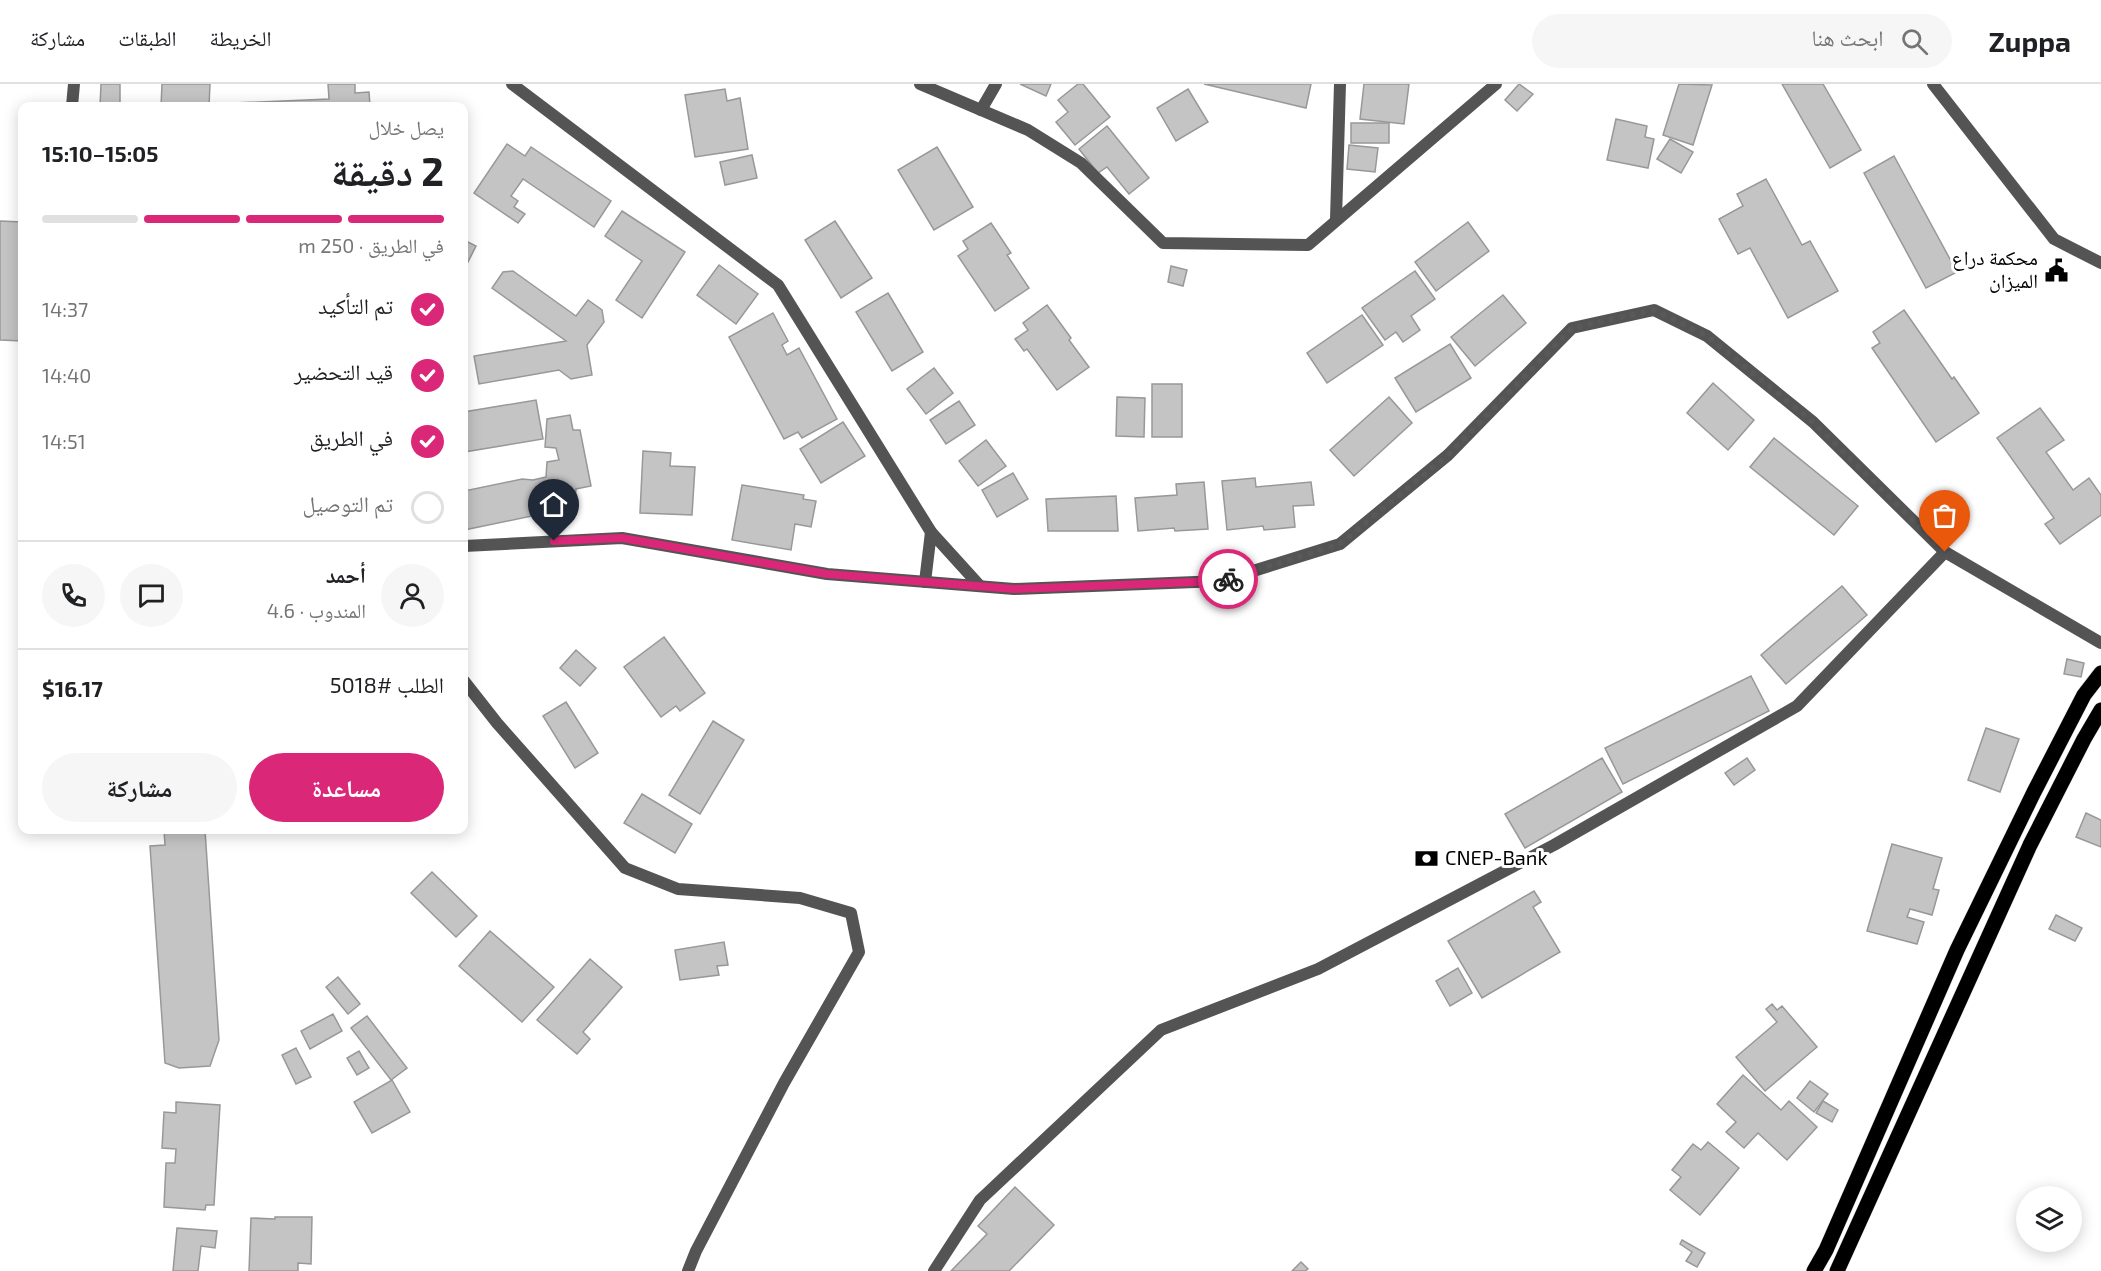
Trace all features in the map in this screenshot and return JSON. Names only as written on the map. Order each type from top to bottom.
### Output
[{"type":"main road","points":[[1814,1271],[1957,950],[2084,695],[2101,673]]},
{"type":"main road","points":[[1837,1271],[2030,845],[2101,710]]},
{"type":"street","points":[[72,102],[74,84]]},
{"type":"street","points":[[512,84],[778,285],[931,532],[980,586]]},
{"type":"street","points":[[920,84],[1028,130],[1081,163],[1163,243],[1308,245],[1496,84]]},
{"type":"street","points":[[981,110],[996,84]]},
{"type":"street","points":[[1336,219],[1340,84]]},
{"type":"street","points":[[1933,84],[2054,239],[2101,263]]},
{"type":"street","points":[[468,546],[622,538],[827,574],[1014,589],[1221,581],[1340,544],[1448,455],[1572,328],[1654,310],[1707,336],[1813,422],[1945,552],[2101,643]]},
{"type":"street","points":[[925,582],[931,532]]},
{"type":"street","points":[[934,1271],[980,1200],[1161,1030],[1318,969],[1554,845],[1797,706],[1945,552]]},
{"type":"street","points":[[468,686],[496,723],[625,868],[678,889],[800,898],[851,913],[859,952],[784,1083],[696,1251],[688,1271]]},
{"type":"building","points":[[101,84],[120,84],[120,102],[100,102]]},
{"type":"building","points":[[162,84],[210,84],[209,102],[161,102]]},
{"type":"building","points":[[328,84],[355,84],[355,93],[369,92],[370,102],[258,102],[329,99]]},
{"type":"building","points":[[1020,84],[1051,84],[1046,96]]},
{"type":"building","points":[[1078,84],[1083,84],[1110,117],[1075,145],[1056,122],[1068,112],[1058,100]]},
{"type":"building","points":[[1204,84],[1311,84],[1306,108]]},
{"type":"building","points":[[1364,84],[1409,84],[1404,124],[1360,119]]},
{"type":"building","points":[[1519,84],[1533,94],[1517,111],[1505,100]]},
{"type":"building","points":[[1679,84],[1712,85],[1693,145],[1663,135]]},
{"type":"building","points":[[1782,84],[1823,84],[1861,150],[1830,168]]},
{"type":"building","points":[[725,89],[727,101],[740,98],[748,149],[695,157],[685,95]]},
{"type":"building","points":[[1188,89],[1208,122],[1176,141],[1157,108]]},
{"type":"building","points":[[1616,119],[1647,126],[1645,137],[1654,139],[1648,168],[1607,160]]},
{"type":"building","points":[[1351,123],[1389,123],[1389,143],[1351,143]]},
{"type":"building","points":[[1107,126],[1149,178],[1129,194],[1107,167],[1098,173],[1079,149]]},
{"type":"building","points":[[1670,139],[1693,152],[1681,173],[1657,159]]},
{"type":"building","points":[[507,144],[525,156],[531,147],[611,201],[594,227],[523,179],[511,196],[518,201],[514,207],[525,214],[518,223],[474,193]]},
{"type":"building","points":[[1349,145],[1378,148],[1375,172],[1347,169]]},
{"type":"building","points":[[937,147],[973,207],[934,230],[898,170]]},
{"type":"building","points":[[752,155],[757,178],[725,185],[720,162]]},
{"type":"building","points":[[1894,156],[1957,272],[1926,288],[1864,173]]},
{"type":"building","points":[[1766,179],[1802,245],[1810,241],[1838,291],[1788,318],[1750,248],[1738,254],[1719,219],[1743,206],[1737,194]]},
{"type":"building","points":[[622,211],[685,252],[642,318],[616,300],[642,261],[605,236]]},
{"type":"building","points":[[0,221],[18,222],[18,341],[0,340]]},
{"type":"building","points":[[835,221],[872,278],[841,298],[805,240]]},
{"type":"building","points":[[1468,222],[1489,251],[1436,291],[1415,262]]},
{"type":"building","points":[[991,223],[1011,253],[1007,255],[1029,288],[995,311],[958,256],[968,249],[963,241]]},
{"type":"building","points":[[468,242],[476,246],[468,262]]},
{"type":"building","points":[[2058,263],[2068,273],[2060,281],[2051,271]]},
{"type":"building","points":[[719,265],[758,294],[736,324],[697,295]]},
{"type":"building","points":[[1171,266],[1187,270],[1183,286],[1168,282]]},
{"type":"building","points":[[513,271],[576,316],[588,300],[602,310],[604,322],[587,345],[592,375],[571,379],[559,370],[479,384],[474,356],[566,341],[492,288],[503,272]]},
{"type":"building","points":[[1415,271],[1435,299],[1411,316],[1420,330],[1403,342],[1396,332],[1385,340],[1362,308]]},
{"type":"building","points":[[888,293],[923,352],[892,371],[856,312]]},
{"type":"building","points":[[1503,295],[1526,323],[1475,366],[1451,337]]},
{"type":"building","points":[[1047,305],[1089,367],[1057,390],[1027,349],[1024,351],[1015,339],[1028,330],[1023,323]]},
{"type":"building","points":[[1904,310],[1952,379],[1954,377],[1979,413],[1936,442],[1872,348],[1880,343],[1873,332]]},
{"type":"building","points":[[773,313],[788,341],[782,345],[787,355],[799,348],[837,419],[802,438],[798,432],[784,439],[729,337]]},
{"type":"building","points":[[1362,315],[1383,345],[1327,383],[1307,353]]},
{"type":"building","points":[[1450,344],[1471,378],[1416,412],[1395,378]]},
{"type":"building","points":[[934,368],[953,393],[926,414],[907,389]]},
{"type":"building","points":[[1713,383],[1754,420],[1728,450],[1687,413]]},
{"type":"building","points":[[1152,384],[1182,384],[1182,437],[1152,437]]},
{"type":"building","points":[[1117,397],[1145,398],[1144,437],[1116,436]]},
{"type":"building","points":[[1389,397],[1412,423],[1354,476],[1330,450]]},
{"type":"building","points":[[536,400],[543,439],[468,451],[468,411]]},
{"type":"building","points":[[959,401],[975,425],[946,444],[930,420]]},
{"type":"building","points":[[2040,408],[2064,440],[2046,452],[2073,490],[2089,478],[2101,495],[2101,515],[2060,544],[2045,524],[2054,518],[1997,438]]},
{"type":"building","points":[[570,415],[573,430],[580,430],[591,486],[576,489],[575,499],[549,505],[551,512],[468,529],[468,490],[522,479],[533,480],[546,477],[547,462],[559,460],[556,448],[545,447],[547,419]]},
{"type":"building","points":[[843,422],[865,456],[821,483],[800,449]]},
{"type":"building","points":[[1774,438],[1858,506],[1834,535],[1750,467]]},
{"type":"building","points":[[986,440],[1006,466],[978,486],[959,461]]},
{"type":"building","points":[[643,451],[671,453],[670,466],[695,467],[692,515],[640,513]]},
{"type":"building","points":[[1013,473],[1028,499],[997,517],[982,490]]},
{"type":"building","points":[[1255,478],[1256,487],[1311,482],[1314,505],[1293,506],[1295,527],[1264,530],[1263,526],[1227,530],[1222,481]]},
{"type":"building","points":[[1204,482],[1208,529],[1175,531],[1174,528],[1138,531],[1135,498],[1177,495],[1176,484]]},
{"type":"building","points":[[742,485],[804,495],[803,499],[816,501],[811,527],[795,524],[791,550],[732,540]]},
{"type":"building","points":[[1116,496],[1118,531],[1048,531],[1046,499]]},
{"type":"building","points":[[1842,586],[1867,615],[1786,684],[1761,655]]},
{"type":"building","points":[[664,637],[705,693],[680,711],[676,706],[661,717],[624,667]]},
{"type":"building","points":[[576,650],[596,668],[580,686],[560,668]]},
{"type":"building","points":[[2067,659],[2084,663],[2081,677],[2064,674]]},
{"type":"building","points":[[1751,676],[1769,711],[1623,784],[1605,748]]},
{"type":"building","points":[[566,702],[598,753],[575,768],[543,716]]},
{"type":"building","points":[[713,721],[744,740],[700,814],[669,795]]},
{"type":"building","points":[[1986,728],[2019,739],[2000,792],[1968,780]]},
{"type":"building","points":[[1602,758],[1622,792],[1525,848],[1505,814]]},
{"type":"building","points":[[1747,758],[1755,770],[1734,785],[1725,773]]},
{"type":"building","points":[[642,794],[692,824],[675,853],[624,823]]},
{"type":"building","points":[[2086,813],[2101,820],[2101,847],[2076,837]]},
{"type":"building","points":[[164,834],[205,834],[219,1040],[210,1066],[179,1068],[165,1063],[150,846],[165,845]]},
{"type":"building","points":[[1892,844],[1942,858],[1933,889],[1939,890],[1932,915],[1910,909],[1907,917],[1924,922],[1917,944],[1867,931]]},
{"type":"building","points":[[432,872],[477,916],[456,937],[411,893]]},
{"type":"building","points":[[1534,891],[1541,902],[1533,907],[1560,952],[1482,998],[1448,941]]},
{"type":"building","points":[[2056,915],[2082,928],[2075,941],[2049,929]]},
{"type":"building","points":[[490,931],[554,987],[522,1022],[459,966]]},
{"type":"building","points":[[724,942],[728,965],[717,966],[719,975],[680,980],[675,950]]},
{"type":"building","points":[[590,959],[622,987],[583,1032],[590,1039],[577,1054],[537,1020]]},
{"type":"building","points":[[1458,968],[1472,993],[1450,1006],[1436,981]]},
{"type":"building","points":[[338,977],[360,1004],[348,1014],[326,987]]},
{"type":"building","points":[[1772,1004],[1777,1010],[1782,1006],[1817,1047],[1765,1091],[1736,1057],[1777,1022],[1766,1009]]},
{"type":"building","points":[[333,1014],[342,1031],[310,1049],[301,1031]]},
{"type":"building","points":[[367,1016],[407,1068],[391,1080],[351,1028]]},
{"type":"building","points":[[296,1048],[311,1077],[296,1084],[282,1055]]},
{"type":"building","points":[[359,1051],[369,1068],[357,1075],[347,1058]]},
{"type":"building","points":[[1743,1075],[1781,1110],[1789,1101],[1817,1127],[1787,1160],[1758,1133],[1744,1148],[1726,1132],[1736,1122],[1717,1104]]},
{"type":"building","points":[[392,1080],[410,1112],[372,1133],[354,1102]]},
{"type":"building","points":[[1810,1081],[1828,1094],[1814,1112],[1797,1098]]},
{"type":"building","points":[[1823,1101],[1838,1110],[1832,1122],[1816,1113]]},
{"type":"building","points":[[176,1102],[220,1105],[214,1205],[206,1205],[205,1210],[164,1207],[166,1163],[175,1163],[176,1149],[162,1148],[164,1112],[176,1113]]},
{"type":"building","points":[[1708,1142],[1739,1168],[1700,1215],[1670,1190],[1681,1177],[1672,1170],[1693,1144],[1701,1150]]},
{"type":"building","points":[[1015,1187],[1054,1225],[1009,1271],[951,1271],[987,1234],[978,1226]]},
{"type":"building","points":[[275,1217],[312,1217],[311,1264],[298,1263],[298,1271],[249,1271],[251,1218],[275,1219]]},
{"type":"building","points":[[177,1228],[217,1231],[215,1248],[201,1246],[198,1271],[173,1271]]},
{"type":"building","points":[[1682,1240],[1705,1253],[1697,1267],[1686,1261],[1692,1252],[1680,1244]]},
{"type":"building","points":[[1301,1262],[1308,1269],[1292,1271]]},
{"type":"way so far","points":[[1228,579],[1340,544],[1448,455],[1572,328],[1654,310],[1707,336],[1813,422],[1945,552]]},
{"type":"place","name":"محكمة دراع الميزان","points":[[2056,270]]},
{"type":"place","name":"CNEP-Bank","points":[[1427,858]]},
{"type":"route","points":[[554,541],[622,538],[827,574],[1014,589],[1228,579]]}]
